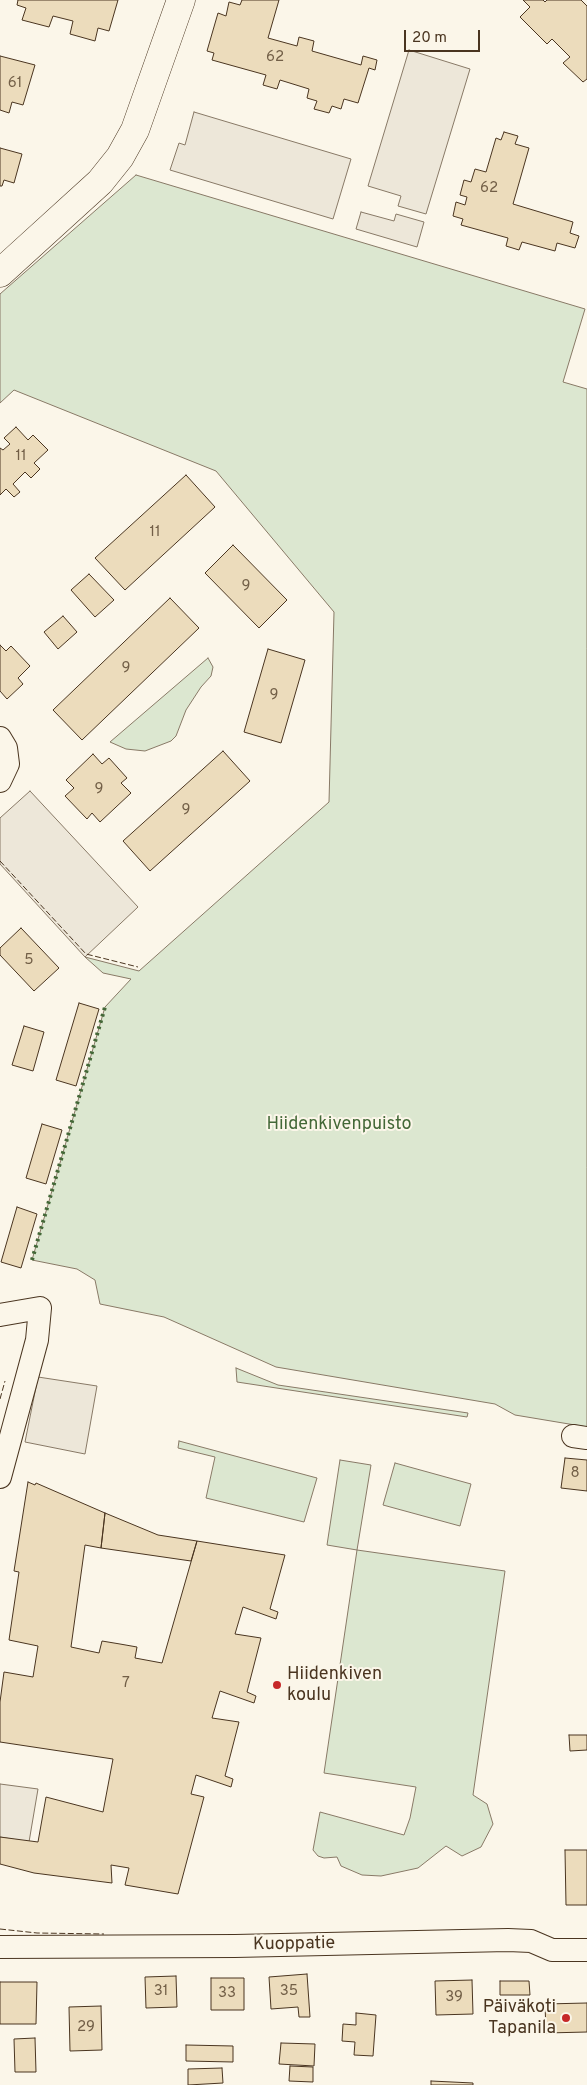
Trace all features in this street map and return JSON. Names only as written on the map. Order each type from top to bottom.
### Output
[{"type":"street","points":[[0,273],[100,182],[120,158],[135,130],[181,0]]},
{"type":"street","points":[[0,738],[6,748],[8,764],[0,782]]},
{"type":"street","points":[[0,1315],[40,1308],[37,1340],[0,1477]]},
{"type":"street","name":"Kuoppatie","points":[[0,1947],[235,1946],[508,1940],[531,1941],[552,1950],[587,1950]]},
{"type":"green space","name":"Hiidenkivenpuisto","points":[[136,175],[585,309],[563,382],[587,389],[587,1427],[515,1415],[495,1404],[276,1367],[164,1317],[100,1304],[95,1280],[77,1269],[32,1260],[105,1007],[131,979],[103,973],[85,957],[139,971],[329,802],[334,612],[216,471],[14,390],[0,403],[0,294]]},
{"type":"green space","points":[[208,658],[213,667],[211,676],[201,687],[186,710],[176,736],[171,741],[145,751],[126,749],[110,742]]},
{"type":"green space","points":[[236,1368],[278,1385],[468,1413],[467,1417],[237,1382]]},
{"type":"green space","points":[[179,1441],[317,1478],[304,1522],[206,1498],[215,1457],[178,1448]]},
{"type":"green space","points":[[340,1460],[371,1465],[357,1550],[327,1545]]},
{"type":"green space","points":[[395,1463],[471,1484],[460,1526],[383,1505]]},
{"type":"green space","points":[[357,1550],[505,1571],[473,1795],[487,1804],[493,1824],[481,1847],[462,1856],[446,1846],[418,1868],[381,1876],[362,1875],[341,1866],[337,1857],[324,1858],[318,1856],[313,1850],[320,1812],[404,1835],[410,1818],[416,1787],[324,1773]]},
{"type":"shaded area","points":[[409,50],[470,69],[426,214],[398,206],[401,196],[368,186]]},
{"type":"shaded area","points":[[194,112],[351,159],[333,219],[170,170],[179,143],[185,145]]},
{"type":"shaded area","points":[[361,212],[394,221],[396,214],[424,222],[417,247],[356,229]]},
{"type":"shaded area","points":[[30,791],[138,907],[85,957],[0,864],[0,818]]},
{"type":"shaded area","points":[[38,1377],[97,1386],[85,1454],[25,1442]]},
{"type":"shaded area","points":[[0,1784],[38,1789],[29,1842],[0,1837]]},
{"type":"building","points":[[18,0],[118,0],[109,31],[98,28],[95,41],[70,34],[73,21],[53,16],[49,27],[22,20],[26,8],[17,5]]},
{"type":"building","points":[[242,0],[279,0],[268,38],[297,46],[299,37],[314,41],[312,51],[361,65],[363,56],[377,60],[375,70],[369,68],[358,103],[344,99],[341,109],[332,106],[329,113],[314,109],[317,101],[307,98],[309,89],[280,80],[277,89],[263,85],[266,75],[212,60],[214,53],[207,51],[218,13],[226,16],[229,2],[240,5]]},
{"type":"building","points":[[523,0],[543,0],[545,2],[547,0],[581,0],[587,6],[587,79],[583,82],[563,63],[570,57],[552,39],[547,44],[520,17],[530,7]]},
{"type":"building","points":[[0,56],[35,65],[23,105],[12,102],[9,113],[0,110]]},
{"type":"building","points":[[504,132],[518,136],[515,144],[529,148],[513,204],[573,222],[570,233],[579,236],[575,248],[557,243],[555,251],[522,242],[519,250],[506,246],[508,238],[461,225],[463,219],[453,216],[456,202],[465,205],[467,197],[460,195],[464,180],[471,182],[475,169],[486,172],[496,138],[501,140]]},
{"type":"building","points":[[0,148],[22,154],[14,183],[4,180],[2,186],[0,186]]},
{"type":"building","points":[[16,427],[28,440],[33,435],[48,450],[34,463],[40,469],[31,478],[25,472],[13,484],[20,492],[14,497],[6,489],[0,495],[0,448],[3,450],[10,444],[4,438]]},
{"type":"building","points":[[186,475],[215,507],[125,590],[95,558]]},
{"type":"building","points":[[233,545],[287,600],[259,628],[205,573]]},
{"type":"building","points":[[89,574],[114,600],[95,617],[71,590]]},
{"type":"building","points":[[170,598],[199,628],[82,740],[53,710]]},
{"type":"building","points":[[63,616],[77,632],[58,649],[44,632]]},
{"type":"building","points":[[0,645],[6,651],[11,646],[30,666],[18,678],[23,684],[7,699],[0,691]]},
{"type":"building","points":[[268,649],[305,660],[281,743],[244,732]]},
{"type":"building","points":[[223,751],[250,781],[150,871],[123,841]]},
{"type":"building","points":[[93,754],[102,764],[109,758],[127,778],[121,783],[131,793],[100,822],[92,813],[87,819],[65,796],[74,788],[66,780]]},
{"type":"building","points":[[21,928],[59,968],[34,991],[0,955],[0,948]]},
{"type":"building","points":[[79,1003],[99,1009],[76,1086],[56,1080]]},
{"type":"building","points":[[24,1026],[44,1032],[33,1071],[12,1065]]},
{"type":"building","points":[[42,1124],[62,1130],[46,1184],[26,1178]]},
{"type":"building","points":[[17,1207],[37,1214],[21,1268],[1,1262]]},
{"type":"building","points":[[565,1458],[587,1460],[587,1491],[561,1488]]},
{"type":"building","points":[[28,1482],[35,1485],[36,1483],[105,1513],[101,1548],[85,1545],[71,1647],[99,1653],[102,1641],[120,1644],[137,1647],[135,1658],[162,1663],[197,1541],[285,1555],[270,1609],[278,1612],[276,1619],[243,1607],[235,1634],[261,1638],[247,1692],[256,1696],[254,1703],[220,1691],[212,1718],[239,1722],[225,1776],[233,1779],[231,1787],[196,1775],[191,1794],[204,1797],[178,1894],[125,1885],[129,1868],[111,1865],[112,1883],[34,1873],[0,1864],[0,1837],[38,1842],[46,1797],[103,1812],[113,1759],[0,1742],[0,1702],[4,1672],[33,1677],[38,1646],[9,1640],[19,1572],[14,1571]]},
{"type":"building","points":[[105,1513],[158,1535],[197,1541],[191,1561],[101,1548]]},
{"type":"building","points":[[569,1735],[587,1735],[587,1750],[570,1751]]},
{"type":"building","points":[[565,1850],[587,1850],[587,1905],[566,1905]]},
{"type":"building","points":[[307,1974],[310,2017],[299,2017],[298,2007],[271,2009],[269,1977]]},
{"type":"building","points":[[176,1976],[177,2007],[146,2008],[145,1977]]},
{"type":"building","points":[[211,1978],[244,1978],[244,2010],[211,2010]]},
{"type":"building","points":[[472,1980],[473,2014],[436,2015],[435,1981]]},
{"type":"building","points":[[500,1981],[529,1981],[530,1995],[500,1995]]},
{"type":"building","points":[[0,1982],[37,1982],[36,2024],[0,2024]]},
{"type":"building","name":"Päiväkoti Tapanila","points":[[587,2003],[587,2032],[546,2033],[545,2004]]},
{"type":"building","points":[[101,2006],[102,2050],[70,2051],[69,2007]]},
{"type":"building","points":[[356,2013],[376,2015],[373,2056],[354,2055],[355,2042],[342,2041],[343,2024],[356,2025]]},
{"type":"building","points":[[35,2038],[36,2072],[15,2072],[14,2039]]},
{"type":"building","points":[[281,2043],[315,2044],[314,2066],[279,2064]]},
{"type":"building","points":[[186,2045],[233,2046],[233,2062],[186,2061]]},
{"type":"building","points":[[290,2066],[313,2067],[313,2082],[289,2081]]},
{"type":"building","points":[[222,2068],[223,2083],[188,2085],[188,2069]]},
{"type":"building","points":[[431,2081],[473,2083],[473,2085],[431,2085]]},
{"type":"hedge","points":[[32,1260],[105,1007]]},
{"type":"fence","points":[[0,861],[86,954],[138,967]]},
{"type":"fence","points":[[0,1399],[5,1381]]},
{"type":"fence","points":[[0,1929],[37,1933],[104,1934]]},
{"type":"place","name":"Hiidenkiven koulu","points":[[277,1685]]},
{"type":"place","name":"Päiväkoti Tapanila","points":[[566,2018]]}]
